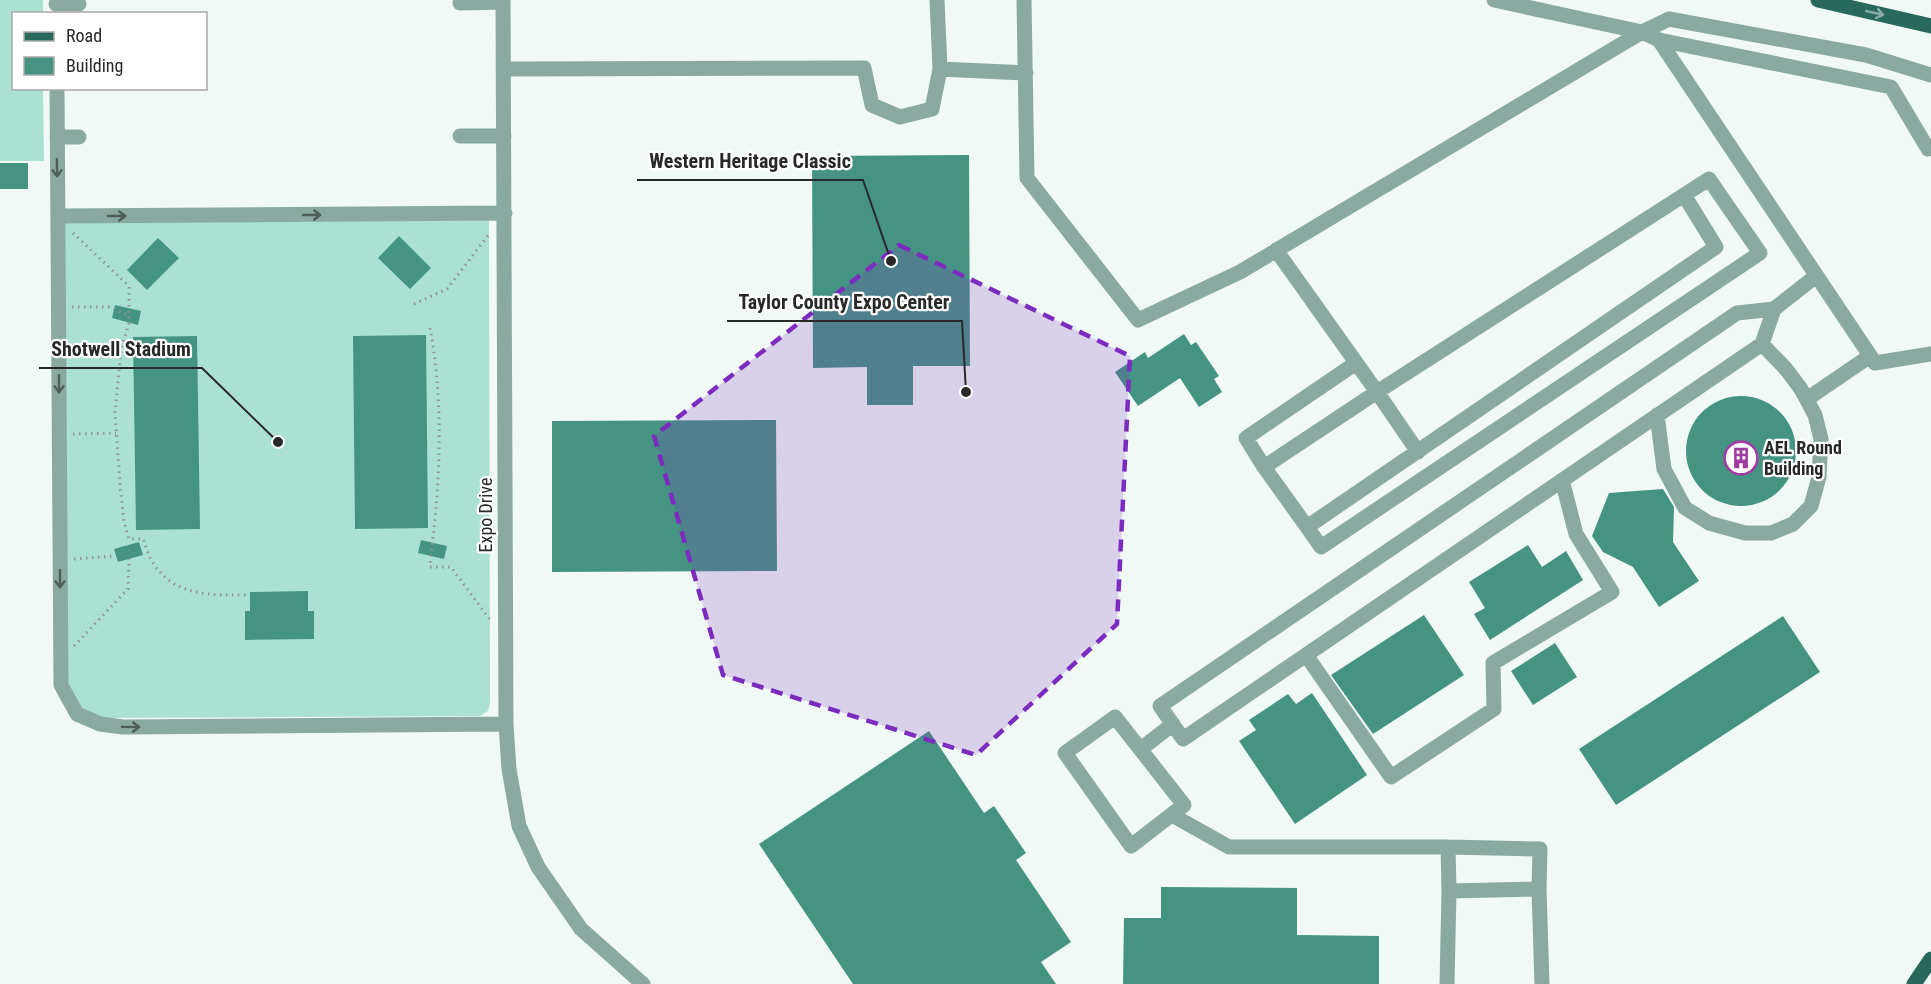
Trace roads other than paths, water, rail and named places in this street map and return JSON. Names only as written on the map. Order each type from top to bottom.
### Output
[{"type":"main road","points":[[1818,0],[1931,26]]},
{"type":"main road","points":[[1914,984],[1931,959]]},
{"type":"street","points":[[504,69],[864,68],[872,105],[900,117],[932,109],[940,69],[937,0]]},
{"type":"street","points":[[1024,0],[1027,178],[1138,320],[1240,272],[1642,32],[1670,19],[1866,56],[1931,75]]},
{"type":"street","points":[[1494,0],[1642,32],[1659,40],[1891,87],[1928,149],[1931,148]]},
{"type":"street","points":[[460,3],[503,1]]},
{"type":"street","name":"Expo Drive","points":[[503,1],[506,723],[509,769],[519,825],[538,867],[581,928],[643,984]]},
{"type":"street","points":[[56,6],[79,4]]},
{"type":"street","points":[[1659,40],[1875,363],[1931,354]]},
{"type":"street","points":[[940,69],[1026,73]]},
{"type":"street","points":[[57,90],[61,684],[77,714],[100,724],[135,727],[506,723]]},
{"type":"street","points":[[460,136],[504,136]]},
{"type":"street","points":[[57,137],[79,137]]},
{"type":"street","points":[[1264,467],[1709,178],[1760,253],[1321,547],[1264,467],[1246,438],[1356,363]]},
{"type":"street","points":[[1307,527],[1716,248],[1684,195]]},
{"type":"street","points":[[58,218],[505,213]]},
{"type":"street","points":[[1276,250],[1418,452]]},
{"type":"street","points":[[1774,309],[1762,344],[1183,739],[1160,706],[1737,314],[1774,309],[1816,276]]},
{"type":"street","points":[[1657,415],[1664,469],[1685,508],[1709,523],[1745,533],[1771,533],[1793,524],[1811,506],[1819,477],[1821,439],[1815,415],[1806,399],[1786,369],[1762,344]]},
{"type":"street","points":[[1806,399],[1870,356]]},
{"type":"street","points":[[1306,655],[1390,777],[1494,709],[1493,663],[1612,592],[1576,534],[1562,480]]},
{"type":"street","points":[[1115,717],[1184,805],[1172,815],[1131,846],[1065,753],[1115,717]]},
{"type":"street","points":[[1141,749],[1173,724]]},
{"type":"street","points":[[1172,815],[1229,847],[1540,849],[1542,984]]},
{"type":"street","points":[[1447,984],[1448,847]]},
{"type":"street","points":[[1449,891],[1539,889]]},
{"type":"place","name":"Western Heritage Classic","points":[[891,261]]},
{"type":"place","name":"Taylor County Expo Center","points":[[966,392]]},
{"type":"place","name":"Shotwell Stadium","points":[[278,442]]},
{"type":"place","name":"AEL Round Building","points":[[1741,458]]}]
